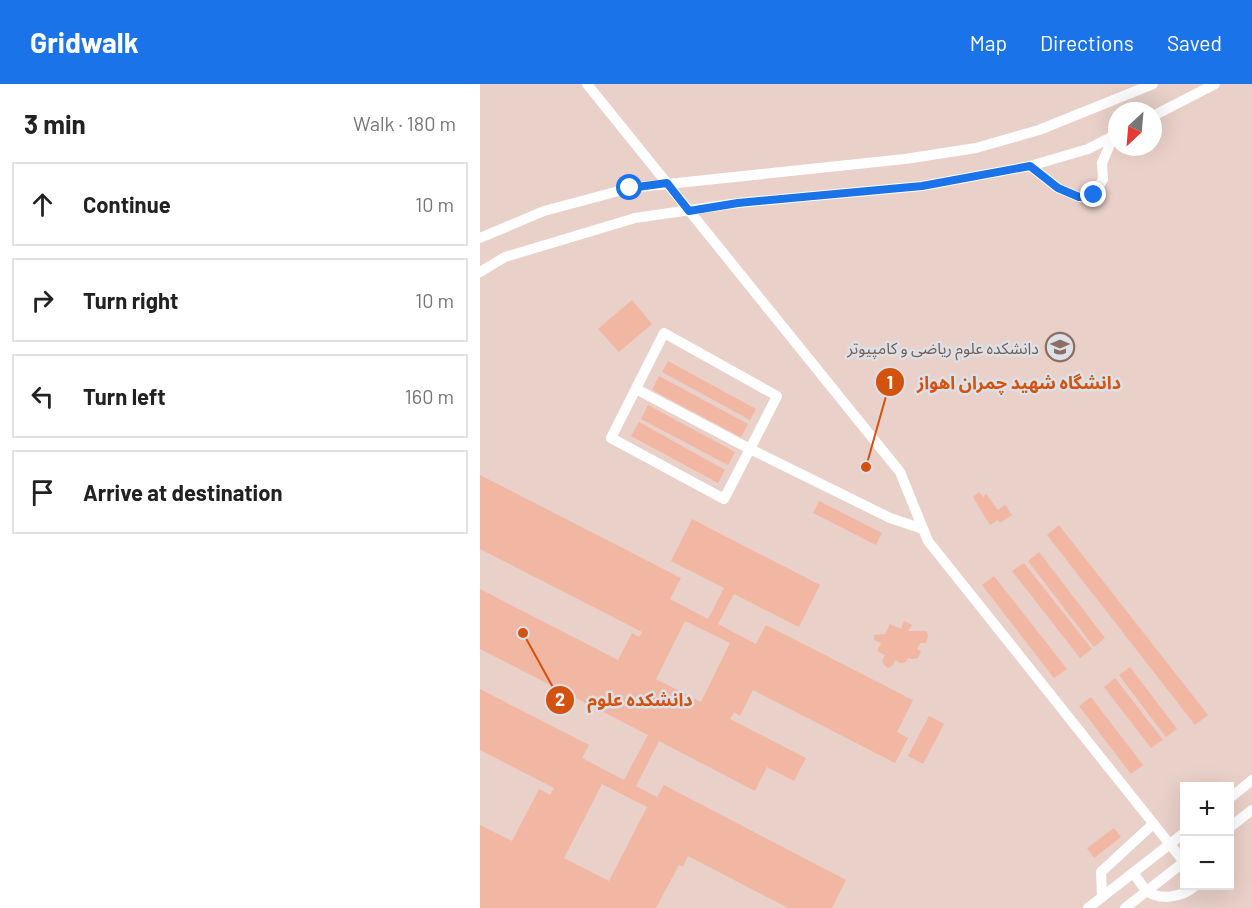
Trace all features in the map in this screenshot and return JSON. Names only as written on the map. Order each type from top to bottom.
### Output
[{"type":"lane","points":[[586,84],[900,472],[928,541],[1180,857]]},
{"type":"lane","points":[[480,238],[544,211],[630,188],[905,159],[976,148],[1039,130],[1153,84]]},
{"type":"lane","points":[[1162,111],[1215,84]]},
{"type":"lane","points":[[480,272],[505,257],[635,219],[738,203],[922,186],[1030,166],[1088,148],[1108,138]]},
{"type":"lane","points":[[1030,166],[1058,188],[1079,197],[1094,195],[1103,179],[1102,163],[1108,150]]},
{"type":"lane","points":[[664,333],[777,396],[750,449],[724,499],[611,438],[664,333]]},
{"type":"lane","points":[[636,389],[750,449],[891,518],[923,529]]},
{"type":"lane","points":[[1234,795],[1252,780]]},
{"type":"lane","points":[[1234,824],[1252,810]]},
{"type":"lane","points":[[1102,897],[1101,872],[1153,824]]},
{"type":"lane","points":[[1088,908],[1181,836]]},
{"type":"lane","points":[[1125,908],[1180,865]]},
{"type":"lane","points":[[1133,873],[1147,891],[1167,898],[1190,890]]},
{"type":"shaded area","points":[[480,84],[1252,84],[1252,908],[480,908]]},
{"type":"building","points":[[632,300],[652,324],[619,352],[598,329]]},
{"type":"building","points":[[668,361],[756,409],[750,420],[662,372]]},
{"type":"building","points":[[659,376],[748,424],[741,437],[652,390]]},
{"type":"building","points":[[648,405],[735,452],[728,465],[641,419]]},
{"type":"building","points":[[639,422],[725,470],[718,483],[631,436]]},
{"type":"building","points":[[480,475],[681,578],[670,599],[708,619],[724,588],[671,561],[692,519],[820,585],[799,627],[734,594],[718,624],[756,644],[766,625],[913,700],[897,732],[908,738],[895,763],[753,690],[740,716],[734,712],[730,719],[806,758],[794,781],[767,767],[755,791],[659,741],[636,786],[657,797],[664,785],[846,880],[832,908],[788,908],[688,856],[683,867],[679,865],[656,908],[480,908],[480,825],[512,841],[539,789],[550,795],[554,788],[480,750],[480,689],[589,745],[582,758],[624,780],[648,735],[480,649],[480,589],[618,660],[632,633],[639,637],[642,632],[480,549]],"holes":[[[685,621],[730,643],[701,702],[656,679]],[[602,784],[647,807],[609,881],[564,858]]]},
{"type":"building","points":[[979,492],[983,497],[986,494],[998,510],[1005,505],[1012,515],[1000,523],[998,520],[990,525],[973,497]]},
{"type":"building","points":[[819,501],[882,533],[876,545],[813,513]]},
{"type":"building","points":[[1059,525],[1208,715],[1195,725],[1047,535]]},
{"type":"building","points":[[1039,552],[1105,638],[1094,647],[1028,561]]},
{"type":"building","points":[[1024,563],[1092,649],[1080,658],[1012,571]]},
{"type":"building","points":[[994,576],[1067,669],[1054,678],[982,585]]},
{"type":"building","points":[[904,621],[912,625],[908,631],[927,631],[926,643],[920,643],[917,649],[921,651],[918,658],[908,658],[906,662],[900,663],[895,660],[888,668],[882,661],[885,655],[877,651],[881,643],[874,640],[874,635],[885,634],[890,624],[901,629]]},
{"type":"building","points":[[1130,667],[1177,729],[1166,737],[1119,675]]},
{"type":"building","points":[[1115,678],[1163,740],[1151,748],[1104,687]]},
{"type":"building","points":[[1091,697],[1143,765],[1131,774],[1079,706]]},
{"type":"building","points":[[929,716],[944,724],[923,764],[908,756]]},
{"type":"building","points":[[1114,828],[1121,837],[1094,858],[1087,848]]},
{"type":"place","name":"دانشکده علوم ریاضی و کامپیوتر","points":[[1060,347]]},
{"type":"place","name":"دانشگاه شهید چمران اهواز","points":[[866,467]]},
{"type":"place","name":"دانشکده علوم","points":[[523,633]]},
{"type":"route","points":[[630,188],[667,183],[689,211],[738,203],[922,186],[1030,166],[1058,188],[1079,197],[1094,195]]}]
